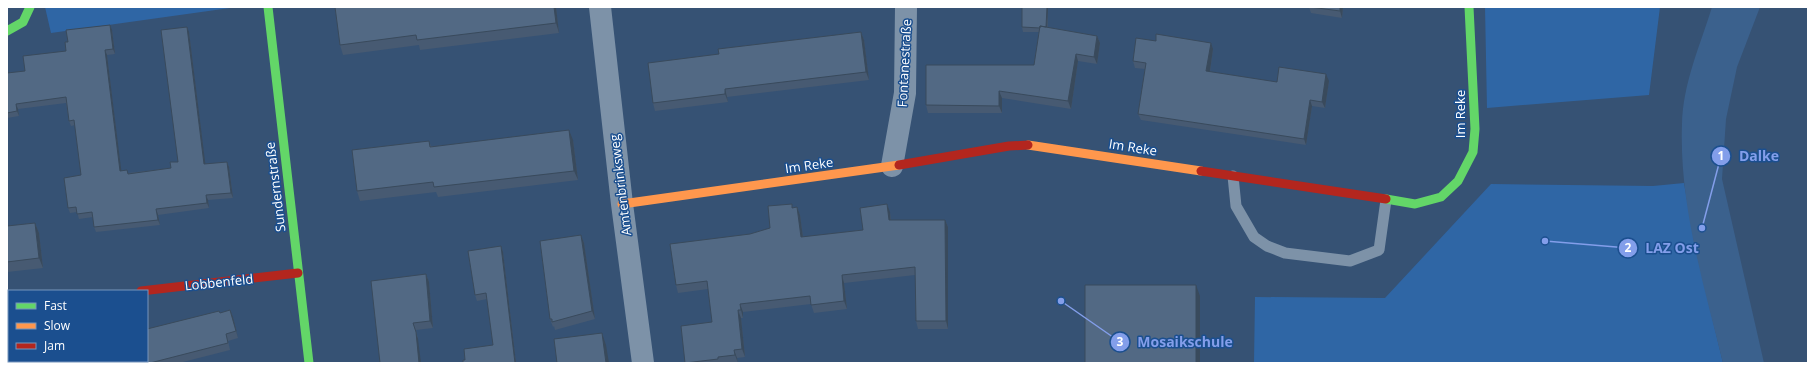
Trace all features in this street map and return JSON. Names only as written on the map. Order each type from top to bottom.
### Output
[{"type":"street","points":[[7,31],[23,22],[30,7]]},
{"type":"street","name":"Sundernstraße","points":[[268,7],[309,363]]},
{"type":"street","name":"Amtenbrinksweg","points":[[600,7],[622,204],[643,363]]},
{"type":"street","name":"Fontanestraße","points":[[892,166],[905,93],[906,7]]},
{"type":"street","name":"Im Reke","points":[[622,204],[892,166],[1009,146],[1036,145],[1415,204],[1441,197],[1458,180],[1472,152],[1475,129],[1469,7]]},
{"type":"street","name":"Lobbenfeld","points":[[148,290],[298,273]]},
{"type":"lane","points":[[1233,176],[1236,206],[1254,237],[1267,246],[1285,253],[1350,261],[1379,250],[1386,200]]},
{"type":"shaded area","points":[[45,7],[237,7],[51,33]]},
{"type":"shaded area","points":[[1485,7],[1660,7],[1649,95],[1487,108]]},
{"type":"shaded area","points":[[1712,7],[1760,7],[1737,67],[1726,119],[1722,179],[1764,363],[1723,363],[1694,245],[1684,185],[1682,124],[1685,94]]},
{"type":"shaded area","points":[[1684,183],[1695,246],[1723,363],[1254,363],[1255,297],[1385,298],[1491,184],[1653,186]]},
{"type":"building","points":[[335,7],[554,7],[556,23],[417,40],[416,35],[340,45]]},
{"type":"building","points":[[1022,7],[1047,7],[1046,27],[1022,27]]},
{"type":"building","points":[[1310,7],[1340,7],[1340,11]]},
{"type":"building","points":[[110,25],[113,49],[105,50],[120,171],[127,170],[128,174],[171,168],[170,162],[178,162],[161,30],[187,27],[204,164],[227,162],[231,193],[206,195],[207,203],[156,209],[158,220],[94,227],[92,212],[77,214],[76,207],[68,208],[64,178],[81,175],[74,120],[69,121],[66,97],[16,104],[17,111],[7,113],[7,73],[25,71],[23,56],[66,51],[65,42],[68,42],[66,30]]},
{"type":"building","points":[[1040,26],[1097,36],[1094,57],[1076,54],[1068,101],[999,91],[999,106],[926,105],[926,65],[1034,65]]},
{"type":"building","points":[[861,32],[866,72],[725,89],[725,94],[653,103],[648,63],[719,54],[718,49]]},
{"type":"building","points":[[1156,34],[1211,43],[1206,71],[1277,82],[1279,67],[1326,74],[1322,102],[1310,100],[1304,139],[1138,114],[1146,63],[1133,61],[1136,38],[1156,41]]},
{"type":"building","points":[[569,130],[574,171],[434,187],[433,182],[357,191],[352,150],[429,141],[430,147]]},
{"type":"building","points":[[792,204],[792,208],[797,207],[801,237],[863,230],[860,208],[887,204],[889,220],[945,220],[946,321],[916,321],[915,267],[842,275],[844,301],[811,305],[810,296],[740,304],[741,310],[738,310],[742,349],[734,350],[735,355],[718,357],[718,359],[685,363],[681,326],[712,322],[707,281],[676,285],[670,244],[750,234],[770,228],[768,206]]},
{"type":"building","points":[[35,223],[39,258],[7,262],[7,226]]},
{"type":"building","points":[[581,235],[592,311],[552,322],[552,319],[550,319],[540,241]]},
{"type":"building","points":[[501,246],[515,363],[463,363],[463,360],[465,360],[464,349],[493,345],[486,293],[475,295],[468,251]]},
{"type":"building","points":[[426,274],[430,321],[413,323],[416,332],[419,363],[380,363],[371,281]]},
{"type":"building","points":[[1085,285],[1196,285],[1196,363],[1085,363]]},
{"type":"building","points":[[230,310],[236,331],[226,334],[228,343],[150,363],[7,363],[7,349],[8,362],[148,362],[148,329],[219,311],[220,313]]},
{"type":"building","points":[[602,333],[606,363],[557,363],[554,339]]},
{"type":"traffic: fast","points":[[7,31],[23,22],[30,7]]},
{"type":"traffic: fast","points":[[268,7],[309,363]]},
{"type":"traffic: fast","points":[[1386,199],[1415,204],[1441,197],[1458,181],[1473,152],[1475,129],[1469,7]]},
{"type":"traffic: slow","points":[[1028,145],[1201,171]]},
{"type":"traffic: slow","points":[[622,204],[899,165]]},
{"type":"traffic: jam","points":[[899,165],[1009,146],[1028,145]]},
{"type":"traffic: jam","points":[[1201,171],[1386,199]]},
{"type":"traffic: jam","points":[[148,290],[298,273]]},
{"type":"place","name":"Dalke","points":[[1702,228]]},
{"type":"place","name":"LAZ Ost","points":[[1545,241]]},
{"type":"place","name":"Mosaikschule","points":[[1061,301]]}]
